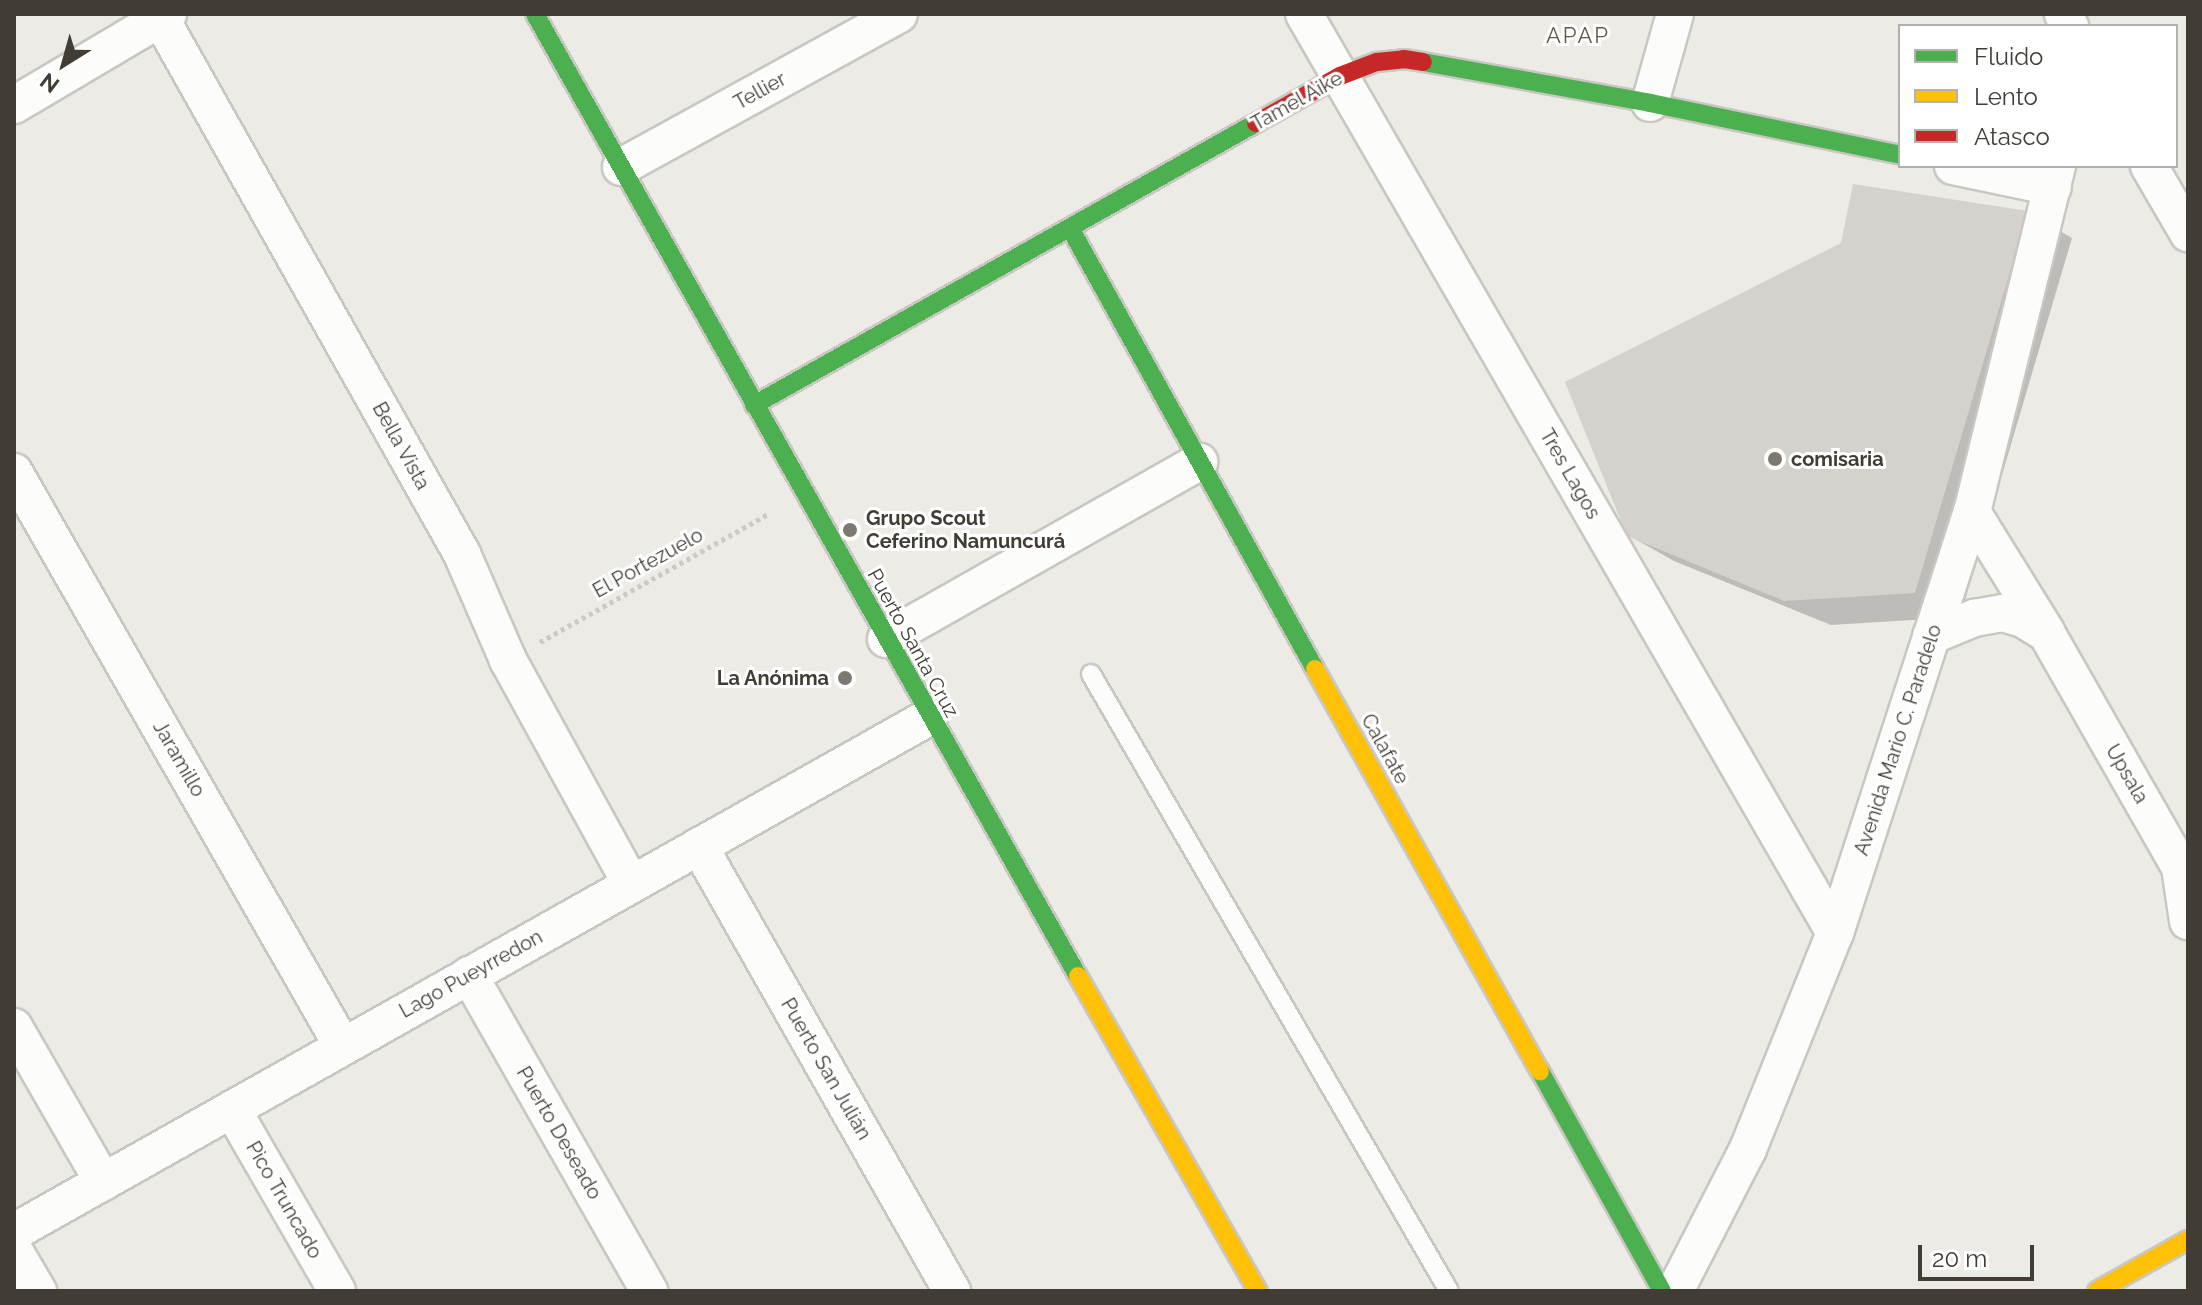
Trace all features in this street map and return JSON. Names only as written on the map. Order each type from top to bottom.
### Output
[{"type":"main road","name":"Puerto Santa Cruz","points":[[535,14],[929,717],[1258,1291]]},
{"type":"main road","name":"Tamel Aike","points":[[754,405],[1340,76],[1377,62],[1404,59],[1650,103],[1898,155]]},
{"type":"main road","name":"Calafate","points":[[1070,228],[1662,1291]]},
{"type":"main road","points":[[2097,1291],[2188,1240]]},
{"type":"street","name":"Tellier","points":[[621,167],[899,14]]},
{"type":"street","name":"Tres Lagos","points":[[1304,14],[1835,933]]},
{"type":"street","points":[[1650,103],[1675,14]]},
{"type":"street","points":[[14,105],[162,15]]},
{"type":"street","name":"Bella Vista","points":[[162,15],[462,554],[508,660],[631,884]]},
{"type":"street","points":[[1972,168],[2055,177]]},
{"type":"street","points":[[2150,168],[2188,233]]},
{"type":"street","name":"Avenida Mario C. Paradelo","points":[[1675,1291],[1748,1149],[1835,933],[1972,512],[2055,177]]},
{"type":"street","points":[[886,639],[1199,462]]},
{"type":"street","name":"Jaramillo","points":[[14,472],[343,1047]]},
{"type":"street","name":"Upsala","points":[[1972,512],[2047,634],[2180,867],[2188,921]]},
{"type":"street","points":[[1931,636],[1974,618],[2003,613],[2023,619],[2047,634]]},
{"type":"street","name":"Lago Pueyrredon","points":[[14,1232],[929,717]]},
{"type":"street","name":"Puerto San Julián","points":[[699,846],[952,1291]]},
{"type":"street","name":"Puerto Deseado","points":[[469,975],[649,1291]]},
{"type":"street","points":[[14,1027],[103,1182]]},
{"type":"street","name":"Pico Truncado","points":[[232,1109],[337,1291]]},
{"type":"street","points":[[14,1250],[38,1291]]},
{"type":"lane","points":[[1091,674],[1449,1291]]},
{"type":"path","name":"El Portezuelo","points":[[508,660],[804,494]]},
{"type":"building","name":"comisaria","points":[[1853,184],[2028,211],[1915,593],[1784,601],[1627,536],[1565,382],[1841,243]]},
{"type":"traffic: fast","points":[[535,14],[1078,976]]},
{"type":"traffic: fast","points":[[1423,62],[1650,103],[1898,155]]},
{"type":"traffic: fast","points":[[754,405],[1256,123]]},
{"type":"traffic: fast","points":[[1070,228],[1315,669]]},
{"type":"traffic: fast","points":[[1540,1071],[1662,1291]]},
{"type":"traffic: slow","points":[[1315,669],[1540,1071]]},
{"type":"traffic: slow","points":[[1078,976],[1258,1291]]},
{"type":"traffic: slow","points":[[2097,1291],[2188,1240]]},
{"type":"traffic: jam","points":[[1256,123],[1340,76],[1377,62],[1404,59],[1423,62]]},
{"type":"place","name":"comisaria","points":[[1775,459]]},
{"type":"place","name":"Grupo Scout Ceferino Namuncurá","points":[[850,530]]},
{"type":"place","name":"La Anónima","points":[[845,678]]},
{"type":"district","name":"APAP","points":[[1578,36]]}]
